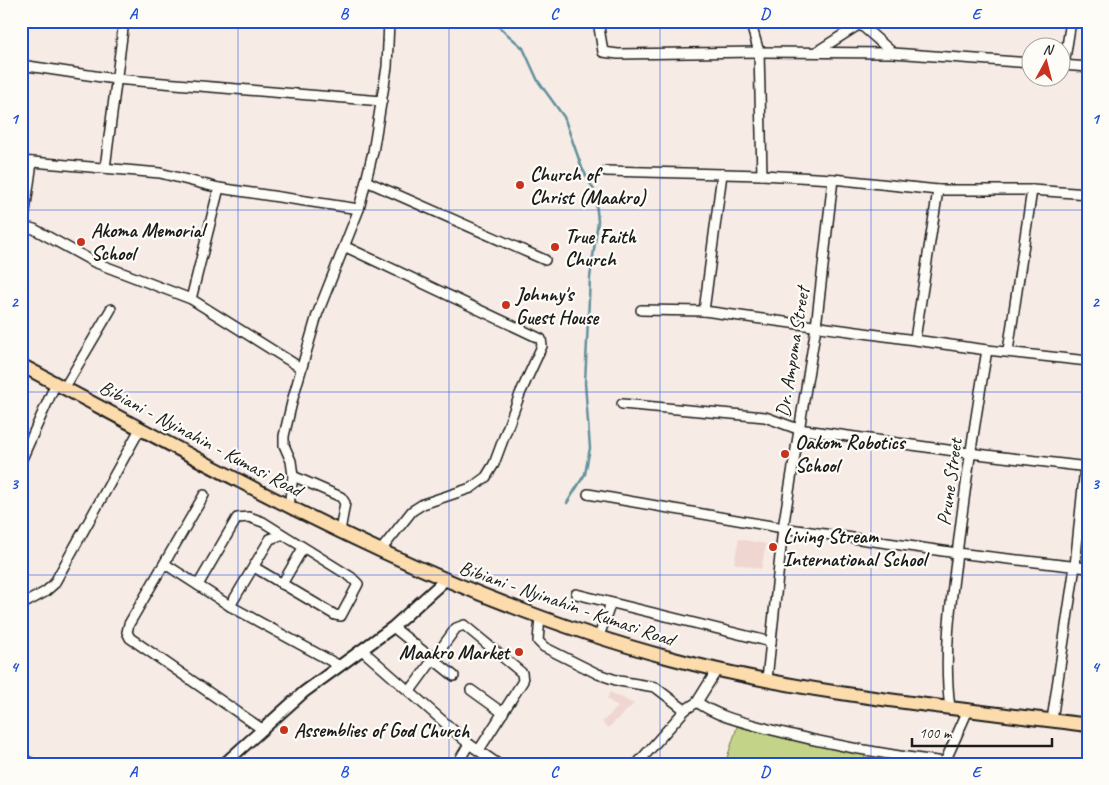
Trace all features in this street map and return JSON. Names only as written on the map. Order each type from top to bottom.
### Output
[{"type":"main road","name":"Bibiani - Nyinahin - Kumasi Road","points":[[21,365],[140,429],[340,531],[444,581],[540,617],[669,658],[717,670],[950,708],[1088,725]]},
{"type":"street","points":[[105,168],[124,21]]},
{"type":"street","points":[[289,506],[293,476],[291,461],[284,445],[284,436],[317,315],[346,247],[359,209],[374,152],[388,68],[389,21]]},
{"type":"street","points":[[598,21],[604,52],[618,54],[893,53],[1022,62]]},
{"type":"street","points":[[750,21],[759,52],[762,175]]},
{"type":"street","points":[[1068,38],[1071,21]]},
{"type":"street","points":[[816,52],[860,23],[893,53]]},
{"type":"street","points":[[21,65],[115,79],[382,101]]},
{"type":"street","points":[[1072,66],[1088,67]]},
{"type":"street","points":[[21,160],[160,173],[219,188],[359,209]]},
{"type":"street","points":[[32,162],[22,226],[94,262],[191,299],[301,368]]},
{"type":"street","points":[[606,171],[762,175],[833,179],[938,190],[1032,190],[1088,194]]},
{"type":"street","points":[[704,311],[722,174]]},
{"type":"street","name":"Dr. Ampoma Street","points":[[767,679],[783,528],[816,327],[833,179]]},
{"type":"street","points":[[366,181],[545,260]]},
{"type":"street","points":[[191,299],[219,188]]},
{"type":"street","points":[[915,339],[938,190]]},
{"type":"street","points":[[1008,351],[1032,190]]},
{"type":"street","points":[[346,247],[541,338],[542,346],[520,394],[494,464],[486,477],[471,488],[423,504],[412,511],[381,550]]},
{"type":"street","points":[[21,461],[60,385],[111,309]]},
{"type":"street","points":[[642,310],[704,311],[987,350],[1088,361]]},
{"type":"street","name":"Prune Street","points":[[950,708],[946,677],[950,607],[970,454],[987,350]]},
{"type":"street","points":[[622,404],[765,417],[798,429],[970,454],[1086,467],[1075,566],[1052,720]]},
{"type":"street","points":[[21,605],[46,592],[54,584],[140,429]]},
{"type":"street","points":[[293,476],[340,497],[346,503],[340,531]]},
{"type":"street","points":[[588,494],[783,528],[957,553],[1088,568]]},
{"type":"street","points":[[204,495],[129,624],[127,632],[130,638],[262,729]]},
{"type":"street","points":[[198,586],[237,518],[249,517],[263,522],[351,577],[358,584],[345,612],[341,616],[335,615],[254,567]]},
{"type":"street","points":[[230,606],[270,539],[281,534]]},
{"type":"street","points":[[282,584],[304,548]]},
{"type":"street","points":[[165,564],[230,606],[340,666]]},
{"type":"street","points":[[224,764],[304,692],[393,627],[444,581]]},
{"type":"street","points":[[576,594],[771,642]]},
{"type":"street","points":[[600,636],[611,603]]},
{"type":"street","points":[[540,617],[538,640],[544,647],[598,674],[619,682],[655,687],[685,710]]},
{"type":"street","points":[[410,691],[456,628],[464,625],[522,672],[523,681],[479,750]]},
{"type":"street","points":[[393,627],[454,676]]},
{"type":"street","points":[[362,650],[470,744],[498,764]]},
{"type":"street","points":[[637,764],[685,710],[697,702],[717,670]]},
{"type":"street","points":[[470,690],[502,713]]},
{"type":"street","points":[[697,702],[710,712],[724,717],[807,739],[945,763],[968,710]]},
{"type":"street","points":[[457,764],[470,744]]},
{"type":"street","points":[[21,758],[33,764]]},
{"type":"shaded area","points":[[739,539],[766,544],[761,569],[734,563]]},
{"type":"shaded area","points":[[610,692],[634,704],[608,728],[602,722],[618,707],[607,699]]},
{"type":"green space","points":[[739,721],[866,751],[863,764],[725,764]]},
{"type":"waterway","points":[[492,21],[523,48],[538,81],[564,117],[582,168],[595,192],[598,221],[590,278],[585,383],[590,448],[585,474],[567,503]]},
{"type":"place","name":"Church of Christ (Maakro)","points":[[520,185]]},
{"type":"place","name":"Akoma Memorial School","points":[[81,242]]},
{"type":"place","name":"True Faith Church","points":[[555,247]]},
{"type":"place","name":"Johnny's Guest House","points":[[506,305]]},
{"type":"place","name":"Oakom Robotics School","points":[[785,454]]},
{"type":"place","name":"Living Stream International School","points":[[773,547]]},
{"type":"place","name":"Maakro Market","points":[[519,652]]},
{"type":"place","name":"Assemblies of God Church","points":[[284,730]]}]
